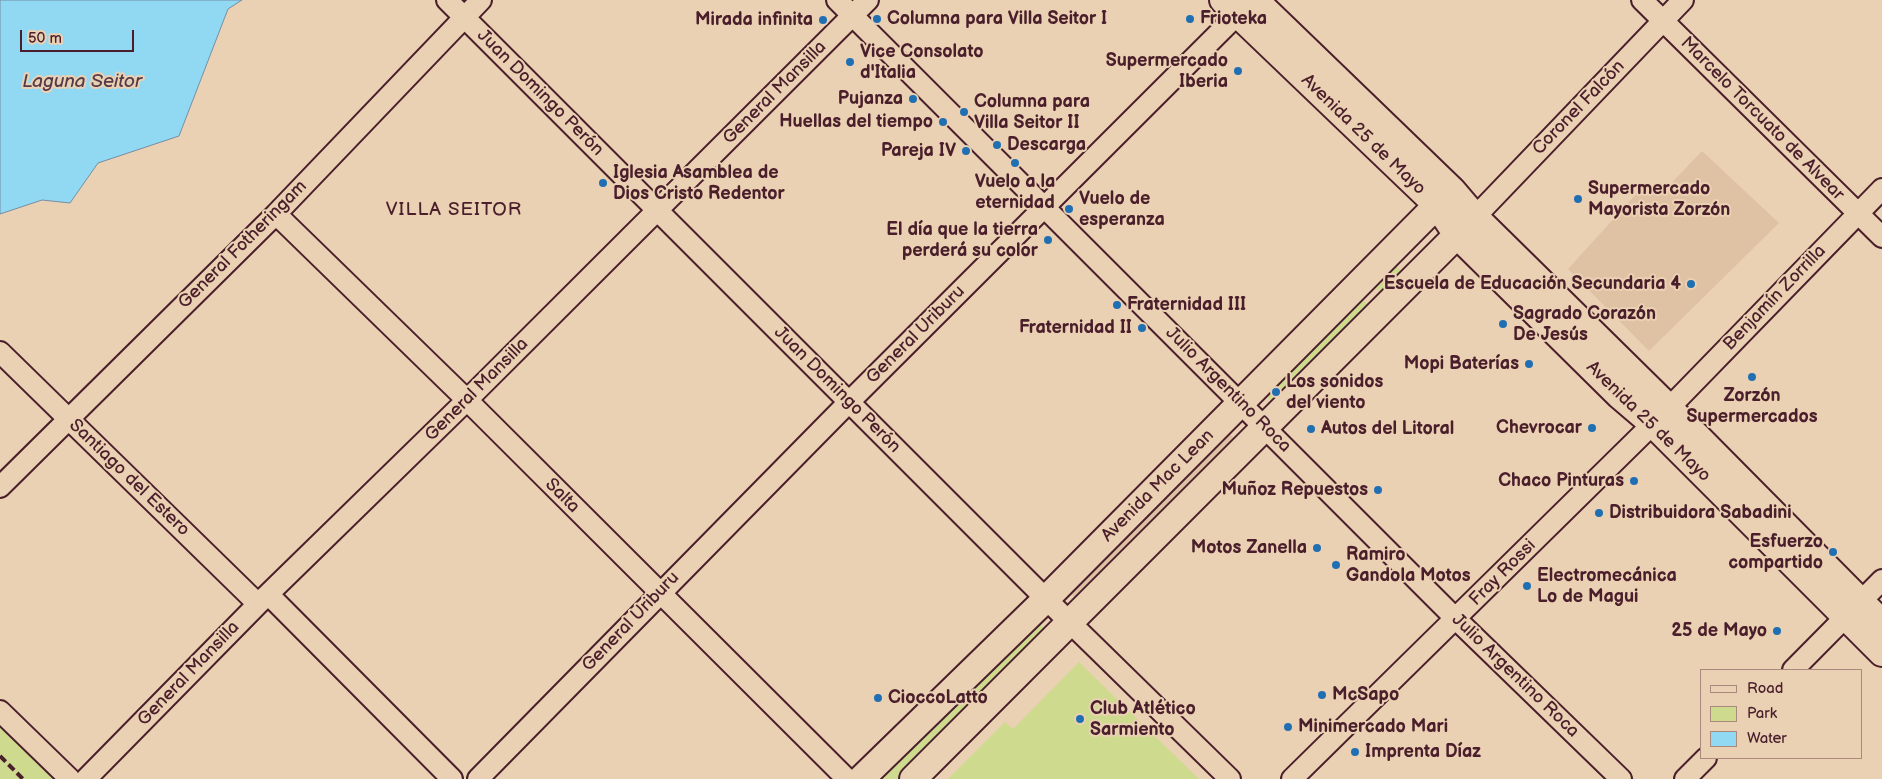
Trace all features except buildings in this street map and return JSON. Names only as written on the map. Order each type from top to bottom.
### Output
[{"type":"main road","name":"Avenida 25 de Mayo","points":[[1242,4],[1444,198],[1466,226],[1619,395],[1661,416],[1853,609],[1882,653]]},
{"type":"main road","name":"Avenida Mac Lean","points":[[861,779],[1046,599],[1444,198]]},
{"type":"main road","name":"Avenida Mac Lean","points":[[913,779],[1466,226]]},
{"type":"main road","points":[[1395,247],[1420,272]]},
{"type":"main road","points":[[1358,284],[1383,308]]},
{"type":"main road","name":"Avenida 25 de Mayo","points":[[1853,609],[1882,623]]},
{"type":"street","name":"Juan Domingo Perón","points":[[447,0],[1070,623],[1230,779]]},
{"type":"street","name":"General Fotheringam","points":[[0,487],[276,214],[482,0]]},
{"type":"street","name":"Julio Argentino Roca","points":[[837,0],[1456,619],[1621,779]]},
{"type":"street","name":"General Mansilla","points":[[86,779],[263,599],[658,211],[868,0]]},
{"type":"street","name":"Marcelo Torcuato de Alvear","points":[[1642,0],[1882,237]]},
{"type":"street","name":"Coronel Falcón","points":[[1466,226],[1683,0]]},
{"type":"street","name":"General Uriburu","points":[[478,779],[659,593],[1045,207],[1242,4]]},
{"type":"street","name":"Benjamín Zorrilla","points":[[1661,416],[1882,190]]},
{"type":"street","name":"Salta","points":[[276,214],[467,400],[847,779]]},
{"type":"street","name":"Santiago del Estero","points":[[0,352],[452,779]]},
{"type":"street","name":"Fray Rossi","points":[[1292,779],[1661,416]]},
{"type":"street","points":[[1794,669],[1882,580]]},
{"type":"street","points":[[0,710],[70,779]]},
{"type":"street","points":[[1685,779],[1705,759]]},
{"type":"shaded area","points":[[1702,151],[1779,223],[1649,351],[1568,269],[1646,183],[1660,195]]},
{"type":"shaded area","points":[[1225,429],[1240,444],[1080,603],[1066,589]]},
{"type":"green space","points":[[1394,265],[1401,270],[1402,278],[1387,292],[1379,291],[1372,284]]},
{"type":"green space","points":[[1360,297],[1368,305],[1368,313],[1272,402],[1265,393]]},
{"type":"green space","points":[[1034,618],[1048,632],[903,779],[883,779],[879,776]]},
{"type":"green space","name":"Club Atlético Sarmiento","points":[[1079,662],[1199,779],[948,779],[1005,722],[1013,729]]},
{"type":"green space","points":[[0,725],[54,779],[0,779]]},
{"type":"water","name":"Laguna Seitor","points":[[0,0],[242,0],[228,9],[179,136],[98,163],[70,203],[42,200],[0,214]]},
{"type":"railway","points":[[0,756],[23,779]]},
{"type":"place","name":"Columna para Villa Seitor I","points":[[877,19]]},
{"type":"place","name":"Frioteka","points":[[1190,19]]},
{"type":"place","name":"Mirada infinita","points":[[823,20]]},
{"type":"place","name":"Vice Consolato d'Italia","points":[[850,62]]},
{"type":"place","name":"Supermercado Iberia","points":[[1238,71]]},
{"type":"place","name":"Pujanza","points":[[913,99]]},
{"type":"place","name":"Columna para Villa Seitor II","points":[[964,112]]},
{"type":"place","name":"Huellas del tiempo","points":[[943,122]]},
{"type":"place","name":"Descarga","points":[[997,145]]},
{"type":"place","name":"Pareja IV","points":[[966,151]]},
{"type":"place","name":"Vuelo a la eternidad","points":[[1015,163]]},
{"type":"place","name":"Iglesia Asamblea de Dios Cristo Redentor","points":[[603,183]]},
{"type":"place","name":"Supermercado Mayorista Zorzón","points":[[1578,199]]},
{"type":"place","name":"Vuelo de esperanza","points":[[1069,209]]},
{"type":"place","name":"El día que la tierra perderá su color","points":[[1048,240]]},
{"type":"place","name":"Escuela de Educación Secundaria 4","points":[[1691,284]]},
{"type":"place","name":"Fraternidad III","points":[[1117,305]]},
{"type":"place","name":"Sagrado Corazón De Jesús","points":[[1503,324]]},
{"type":"place","name":"Fraternidad II","points":[[1142,328]]},
{"type":"place","name":"Mopi Baterías","points":[[1529,364]]},
{"type":"place","name":"Zorzón Supermercados","points":[[1752,377]]},
{"type":"place","name":"Los sonidos del viento","points":[[1276,392]]},
{"type":"place","name":"Chevrocar","points":[[1592,428]]},
{"type":"place","name":"Autos del Litoral","points":[[1311,429]]},
{"type":"place","name":"Chaco Pinturas","points":[[1634,481]]},
{"type":"place","name":"Muñoz Repuestos","points":[[1378,490]]},
{"type":"place","name":"Distribuidora Sabadini","points":[[1599,513]]},
{"type":"place","name":"Motos Zanella","points":[[1317,548]]},
{"type":"place","name":"Esfuerzo compartido","points":[[1833,552]]},
{"type":"place","name":"Ramiro Gandola Motos","points":[[1336,565]]},
{"type":"place","name":"Electromecánica Lo de Magui","points":[[1527,586]]},
{"type":"place","name":"25 de Mayo","points":[[1777,631]]},
{"type":"place","name":"McSapo","points":[[1322,695]]},
{"type":"place","name":"CioccoLatto","points":[[878,698]]},
{"type":"place","name":"Club Atlético Sarmiento","points":[[1080,719]]},
{"type":"place","name":"Minimercado Mari","points":[[1288,727]]},
{"type":"place","name":"Imprenta Díaz","points":[[1355,752]]},
{"type":"district","name":"VILLA SEITOR","points":[[454,210]]}]
